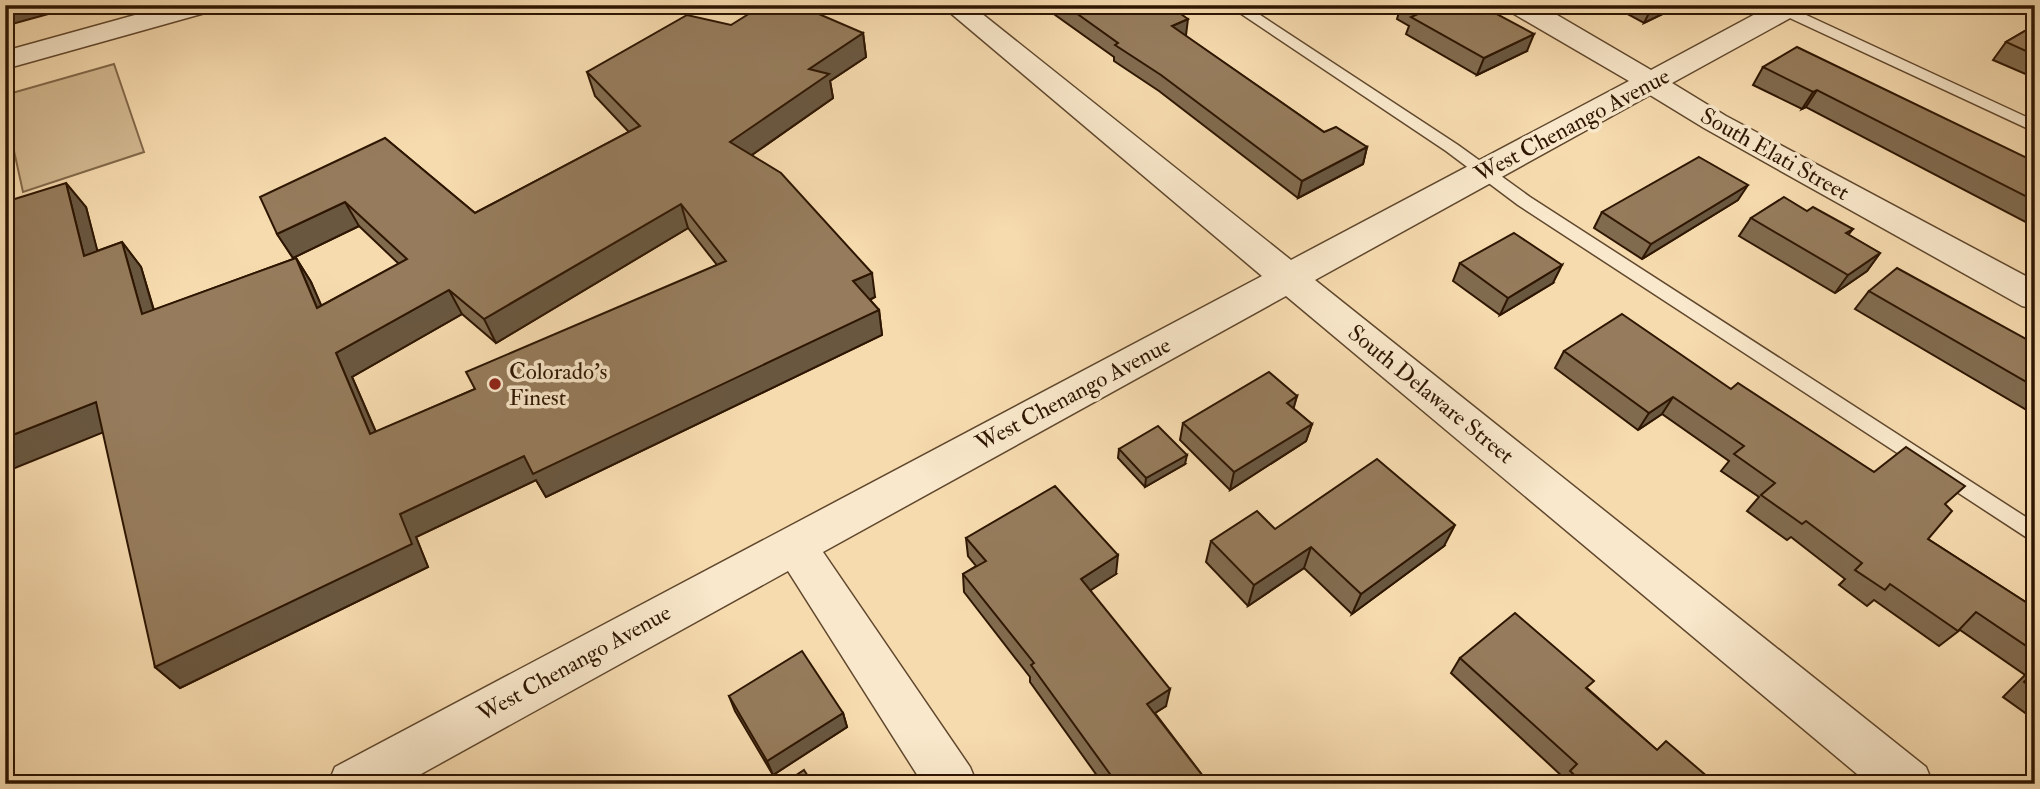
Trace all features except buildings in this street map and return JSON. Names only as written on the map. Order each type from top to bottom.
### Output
[{"type":"street","points":[[5,60],[202,5]]},
{"type":"street","name":"South Delaware Street","points":[[954,5],[1908,784]]},
{"type":"street","name":"South Elati Street","points":[[1519,5],[1715,122],[2035,297]]},
{"type":"street","name":"West Chenango Avenue","points":[[353,784],[1788,8]]},
{"type":"street","points":[[794,544],[952,784]]},
{"type":"lane","points":[[1235,5],[1486,172],[1524,201],[2035,534]]},
{"type":"lane","points":[[1788,8],[2035,127]]},
{"type":"shaded area","points":[[114,64],[144,152],[23,192],[5,110],[5,95]]},
{"type":"place","name":"Colorado's Finest","points":[[495,384]]}]
